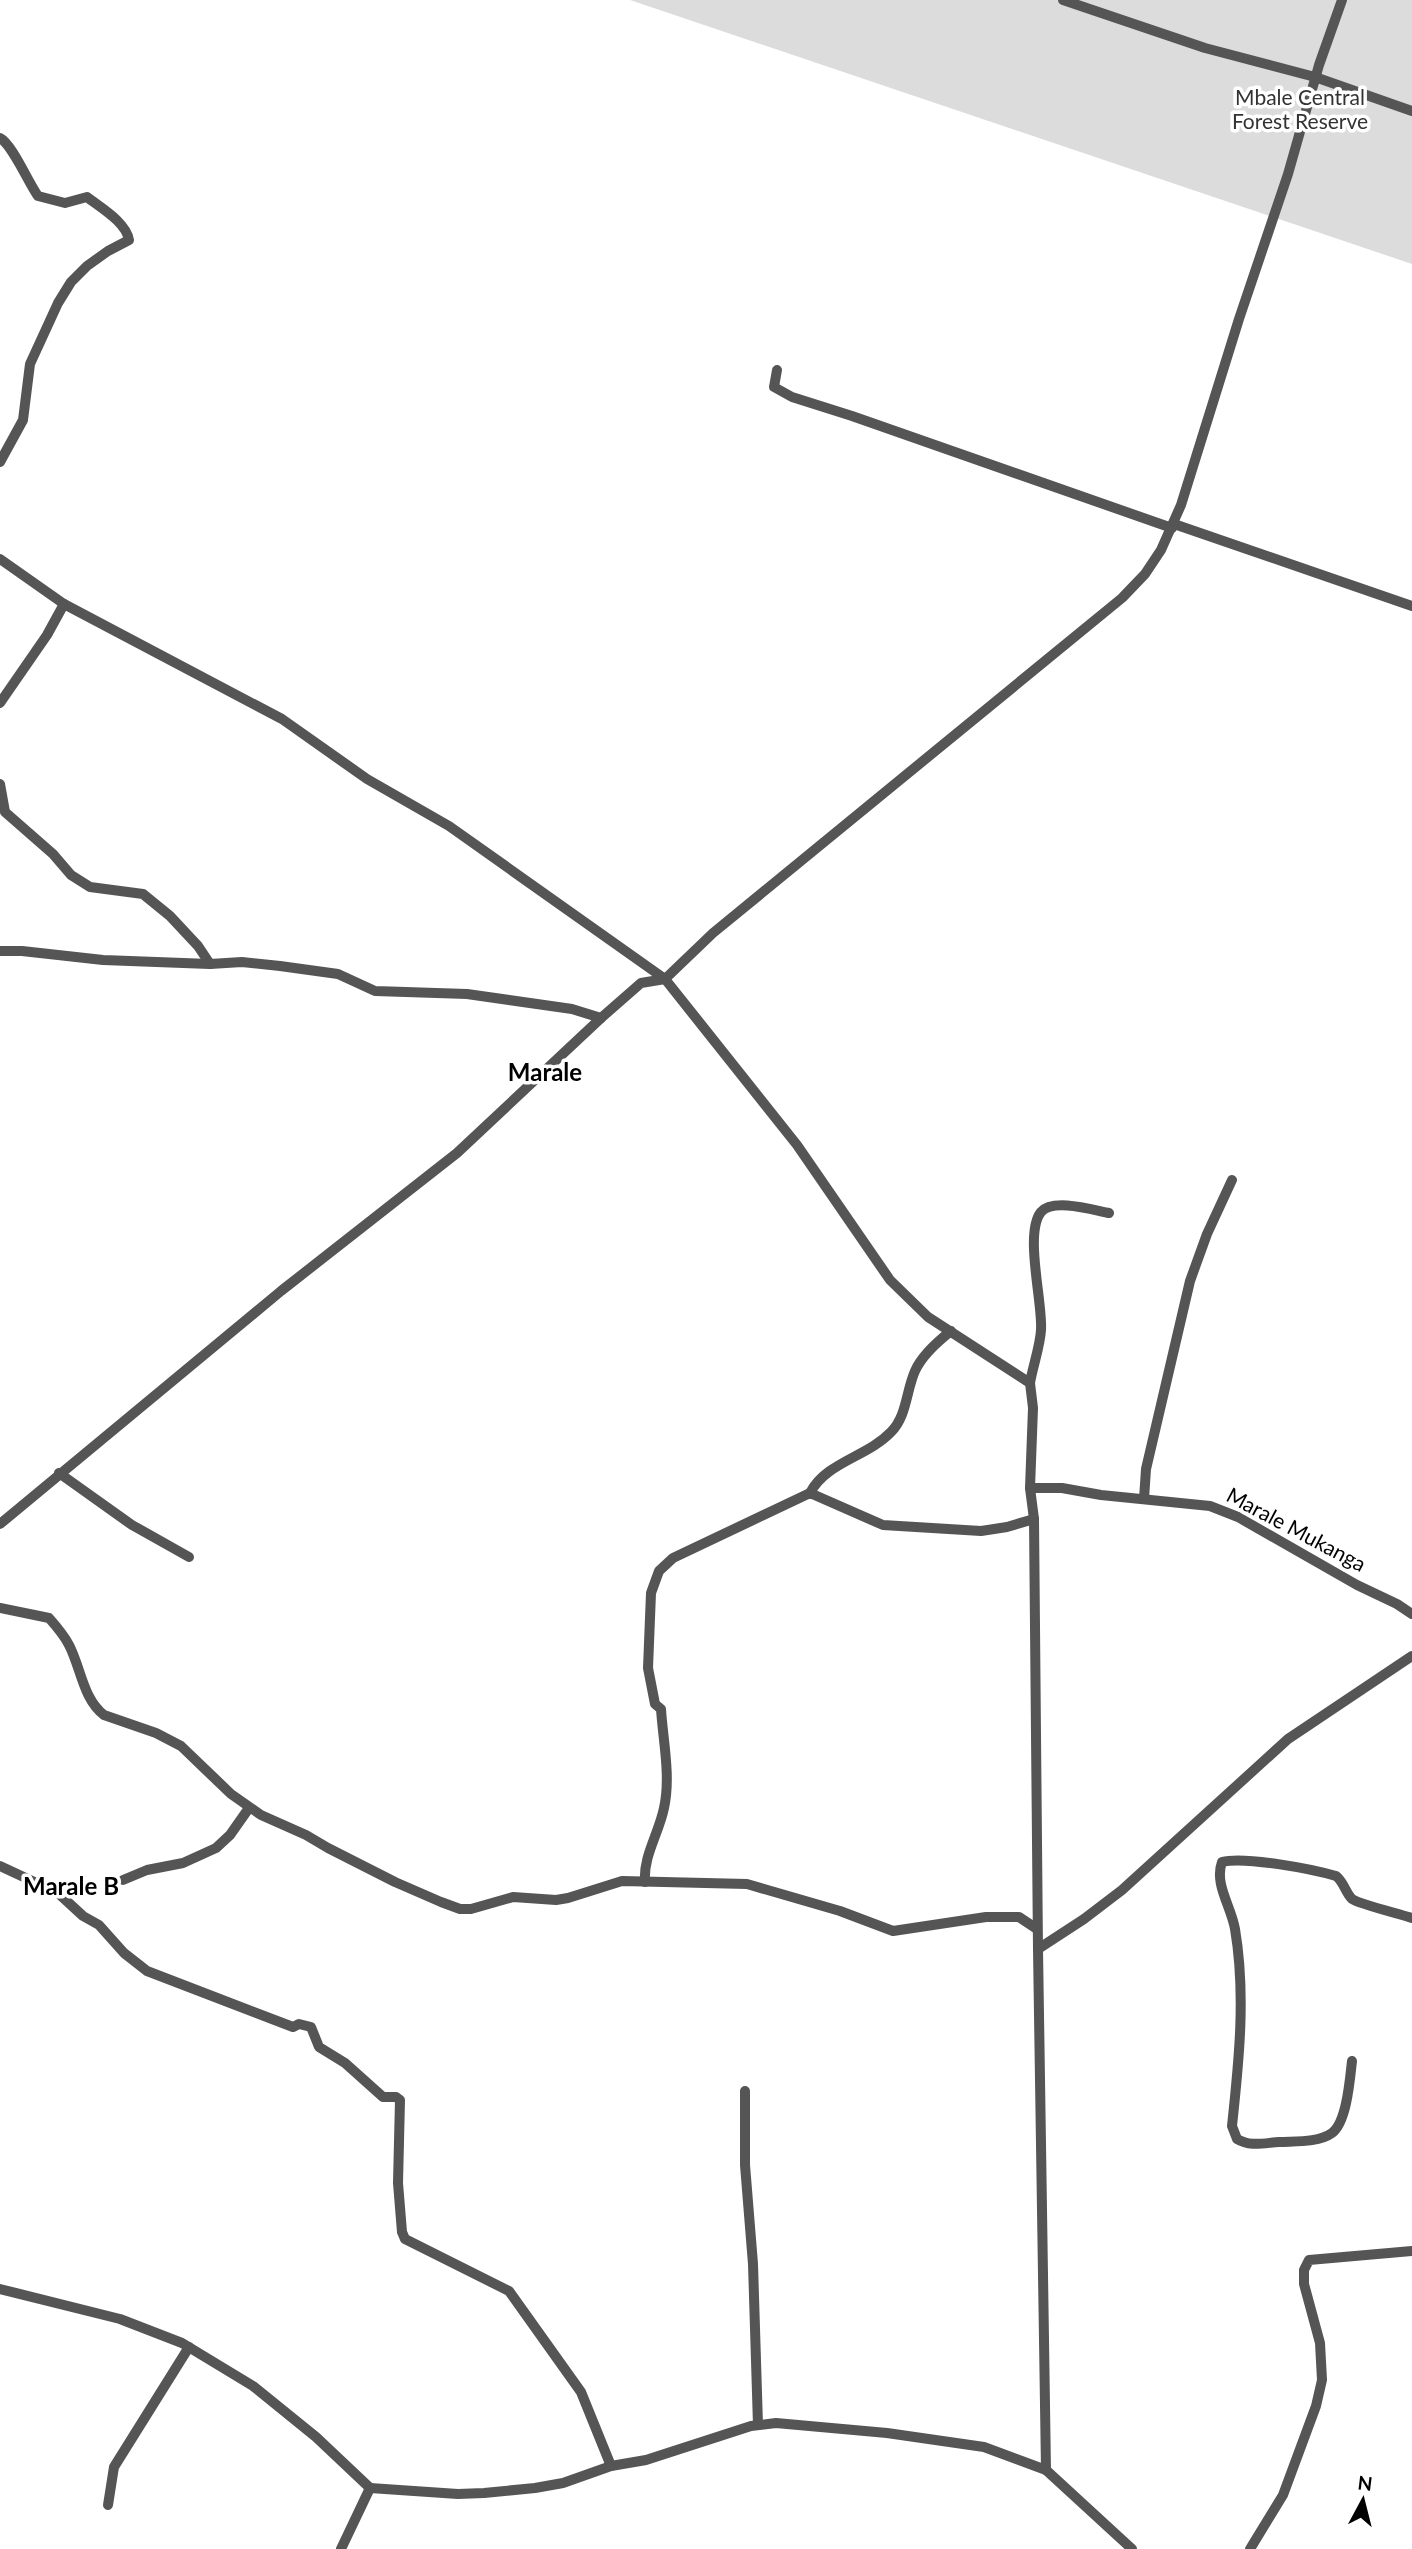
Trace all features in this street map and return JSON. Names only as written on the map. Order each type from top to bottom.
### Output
[{"type":"street","points":[[1063,0],[1205,48],[1315,77],[1412,111]]},
{"type":"street","points":[[0,1524],[281,1291],[457,1153],[641,983],[665,979],[713,933],[1122,598],[1145,574],[1173,526],[1239,319],[1289,174],[1315,77],[1342,0]]},
{"type":"street","points":[[0,138],[8,142],[17,163],[38,196],[65,203],[87,197],[121,225],[129,240],[88,266],[71,282],[58,303],[30,364],[23,421],[0,462]]},
{"type":"street","points":[[777,370],[774,387],[792,397],[1412,606]]},
{"type":"street","points":[[0,559],[64,604],[282,719],[368,779],[449,826],[665,979],[797,1145],[890,1280],[928,1317],[1030,1383]]},
{"type":"street","points":[[0,704],[47,635],[64,604]]},
{"type":"street","points":[[0,784],[5,812],[71,875],[90,887],[143,894],[170,916],[198,946],[210,964]]},
{"type":"street","points":[[0,951],[103,960],[210,964],[242,962],[338,974],[375,991],[467,994],[572,1009],[601,1018]]},
{"type":"street","points":[[1144,1499],[1149,1456],[1190,1281],[1207,1234],[1232,1180]]},
{"type":"street","points":[[1046,2470],[1037,1929],[1034,1519],[1030,1488],[1033,1408],[1030,1383],[1041,1331],[1034,1261],[1038,1220],[1041,1212],[1048,1207],[1061,1205],[1109,1213]]},
{"type":"street","points":[[645,1882],[646,1863],[664,1807],[666,1788],[660,1709],[655,1704],[648,1668],[651,1593],[655,1578],[673,1558],[810,1493],[829,1470],[858,1457],[892,1431],[902,1415],[913,1376],[920,1362],[951,1331]]},
{"type":"street","points":[[59,1473],[132,1525],[188,1557]]},
{"type":"street","name":"Marale Mukanga","points":[[1030,1488],[1062,1488],[1210,1506],[1238,1517],[1357,1586],[1397,1604],[1412,1614]]},
{"type":"street","points":[[810,1493],[883,1525],[981,1531],[1034,1519]]},
{"type":"street","points":[[0,1608],[49,1618],[69,1644],[97,1710],[111,1719],[156,1733],[181,1746],[249,1808],[395,1882],[460,1909],[471,1909],[513,1897],[556,1900],[616,1882],[747,1884],[840,1911],[893,1931],[986,1917],[1019,1917],[1037,1929]]},
{"type":"street","points":[[1038,1949],[1122,1890],[1288,1739],[1412,1656]]},
{"type":"street","points":[[123,1880],[147,1870],[183,1863],[216,1848],[230,1835],[249,1808]]},
{"type":"street","points":[[1352,2061],[1347,2096],[1340,2120],[1333,2132],[1313,2139],[1250,2144],[1237,2139],[1233,2126],[1241,2041],[1240,1976],[1234,1927],[1219,1877],[1222,1862],[1250,1862],[1336,1876],[1352,1899],[1361,1904],[1412,1918]]},
{"type":"street","points":[[0,1866],[58,1893],[83,1916],[99,1926],[124,1954],[157,1976],[260,2012],[293,2027],[299,2024],[311,2027],[319,2047],[345,2063],[383,2097],[397,2097],[400,2100],[398,2183],[402,2232],[405,2239],[509,2291],[581,2392],[611,2466]]},
{"type":"street","points":[[745,2091],[745,2165],[753,2264],[758,2425]]},
{"type":"street","points":[[1250,2549],[1283,2495],[1316,2406],[1322,2380],[1320,2343],[1304,2284],[1304,2270],[1309,2260],[1412,2251]]},
{"type":"street","points":[[0,2289],[120,2319],[189,2347],[253,2386],[316,2437],[370,2488],[429,2493],[496,2493],[563,2483],[611,2466],[646,2460],[758,2425],[810,2425],[984,2447],[1046,2470],[1132,2549]]},
{"type":"street","points":[[108,2505],[114,2467],[189,2347]]},
{"type":"street","points":[[341,2549],[370,2488]]},
{"type":"green space","name":"Mbale Central Forest Reserve","points":[[630,0],[1412,0],[1412,264]]},
{"type":"district","name":"Marale","points":[[545,1073]]},
{"type":"district","name":"Marale B","points":[[71,1887]]}]
